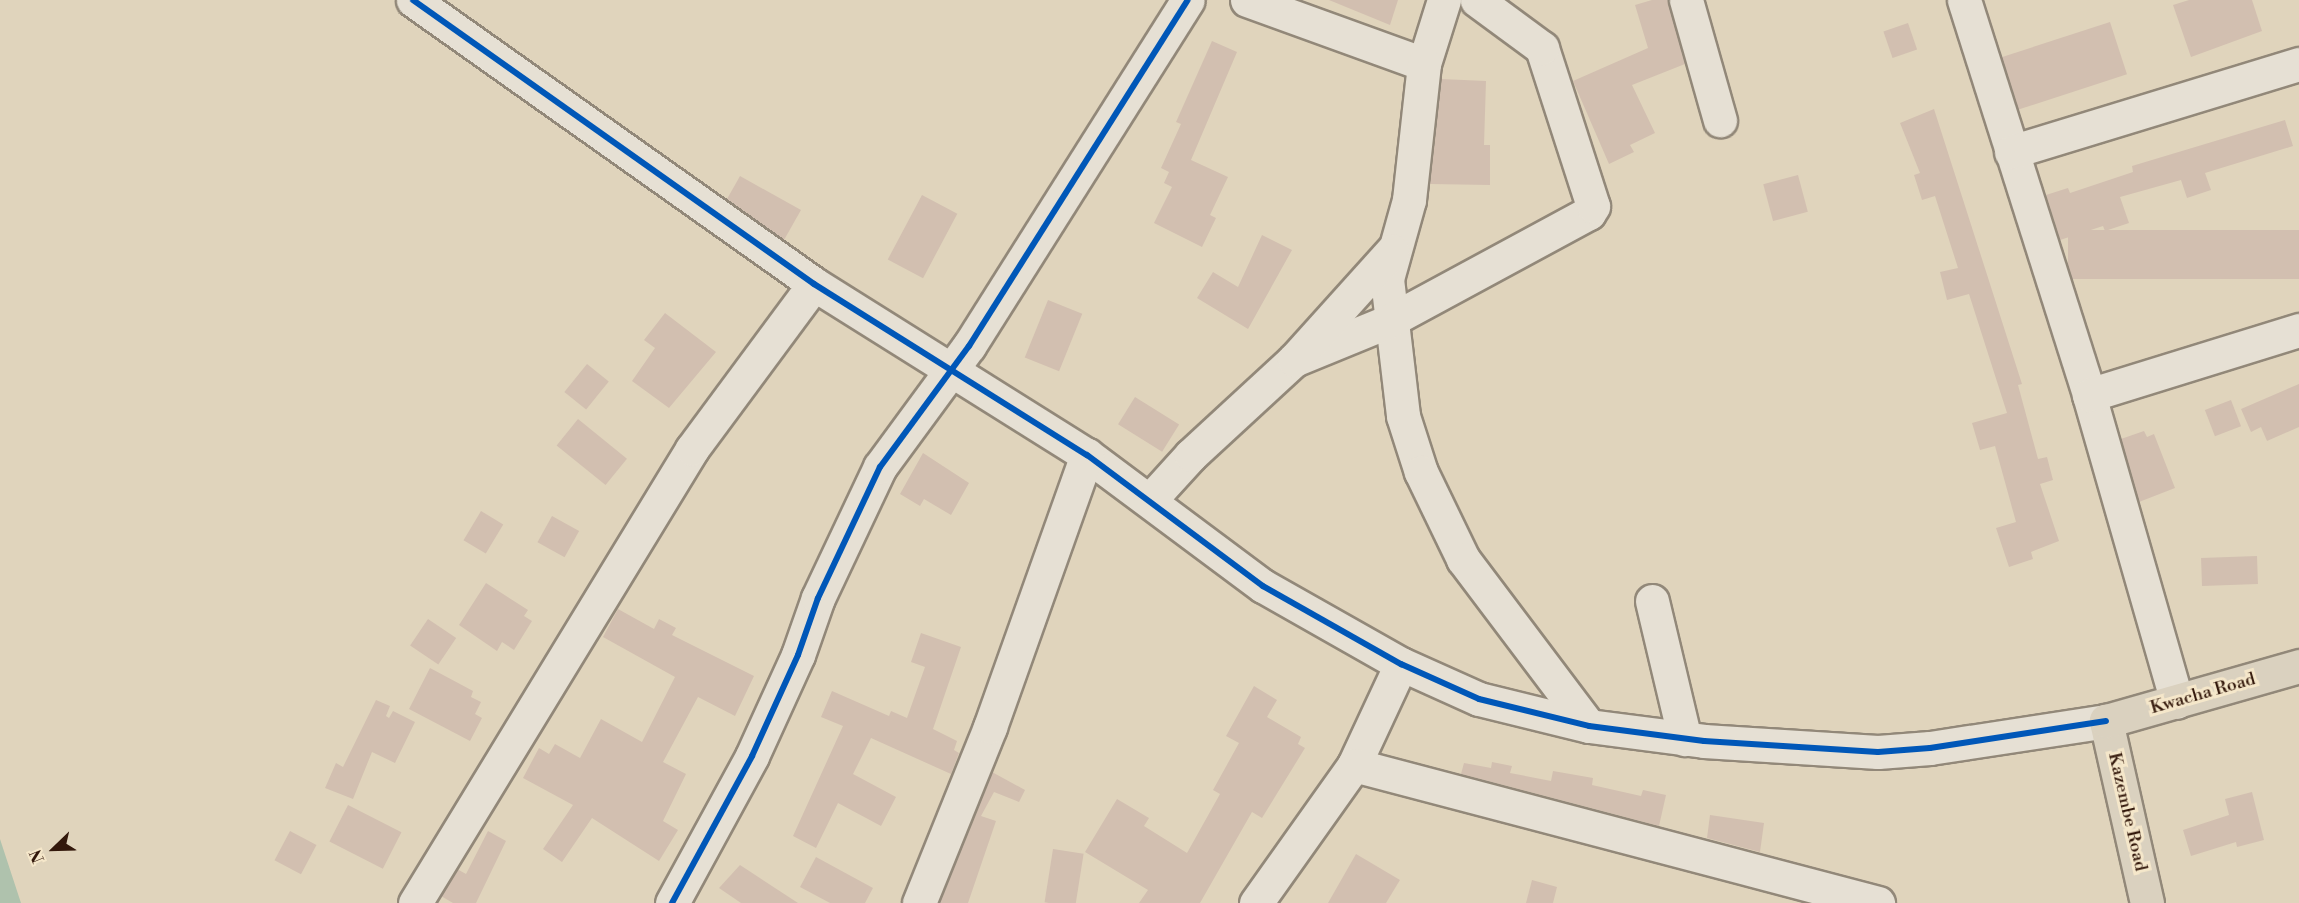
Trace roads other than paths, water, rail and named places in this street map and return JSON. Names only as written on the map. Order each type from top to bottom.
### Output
[{"type":"main road","name":"Kwacha Road","points":[[2106,721],[2299,666]]},
{"type":"main road","name":"Kazembe Road","points":[[2106,721],[2147,903]]},
{"type":"street","points":[[413,0],[814,284],[1087,456],[1150,500],[1263,586],[1401,664],[1479,699],[1589,726],[1685,739],[1878,752],[1930,748],[2106,721]]},
{"type":"street","points":[[672,903],[752,756],[798,655],[818,598],[880,466],[969,346],[1188,0]]},
{"type":"street","points":[[1247,0],[1424,64]]},
{"type":"street","points":[[1444,0],[1424,64],[1409,200],[1392,251],[1387,279],[1389,321],[1403,416],[1421,472],[1476,578],[1589,726]]},
{"type":"street","points":[[1293,360],[1389,321],[1589,213],[1593,206],[1542,48],[1477,0]]},
{"type":"street","points":[[1686,0],[1720,120]]},
{"type":"street","points":[[1964,0],[2089,395],[2177,702]]},
{"type":"street","points":[[2011,152],[2299,64]]},
{"type":"street","points":[[1150,500],[1191,455],[1293,360],[1392,251]]},
{"type":"street","points":[[415,903],[692,449],[814,284]]},
{"type":"street","points":[[2089,395],[2299,330]]},
{"type":"street","points":[[919,903],[990,728],[1087,456]]},
{"type":"street","points":[[1652,601],[1685,739]]},
{"type":"street","points":[[1256,903],[1354,765],[1401,664]]},
{"type":"street","points":[[1354,765],[1878,903]]}]
